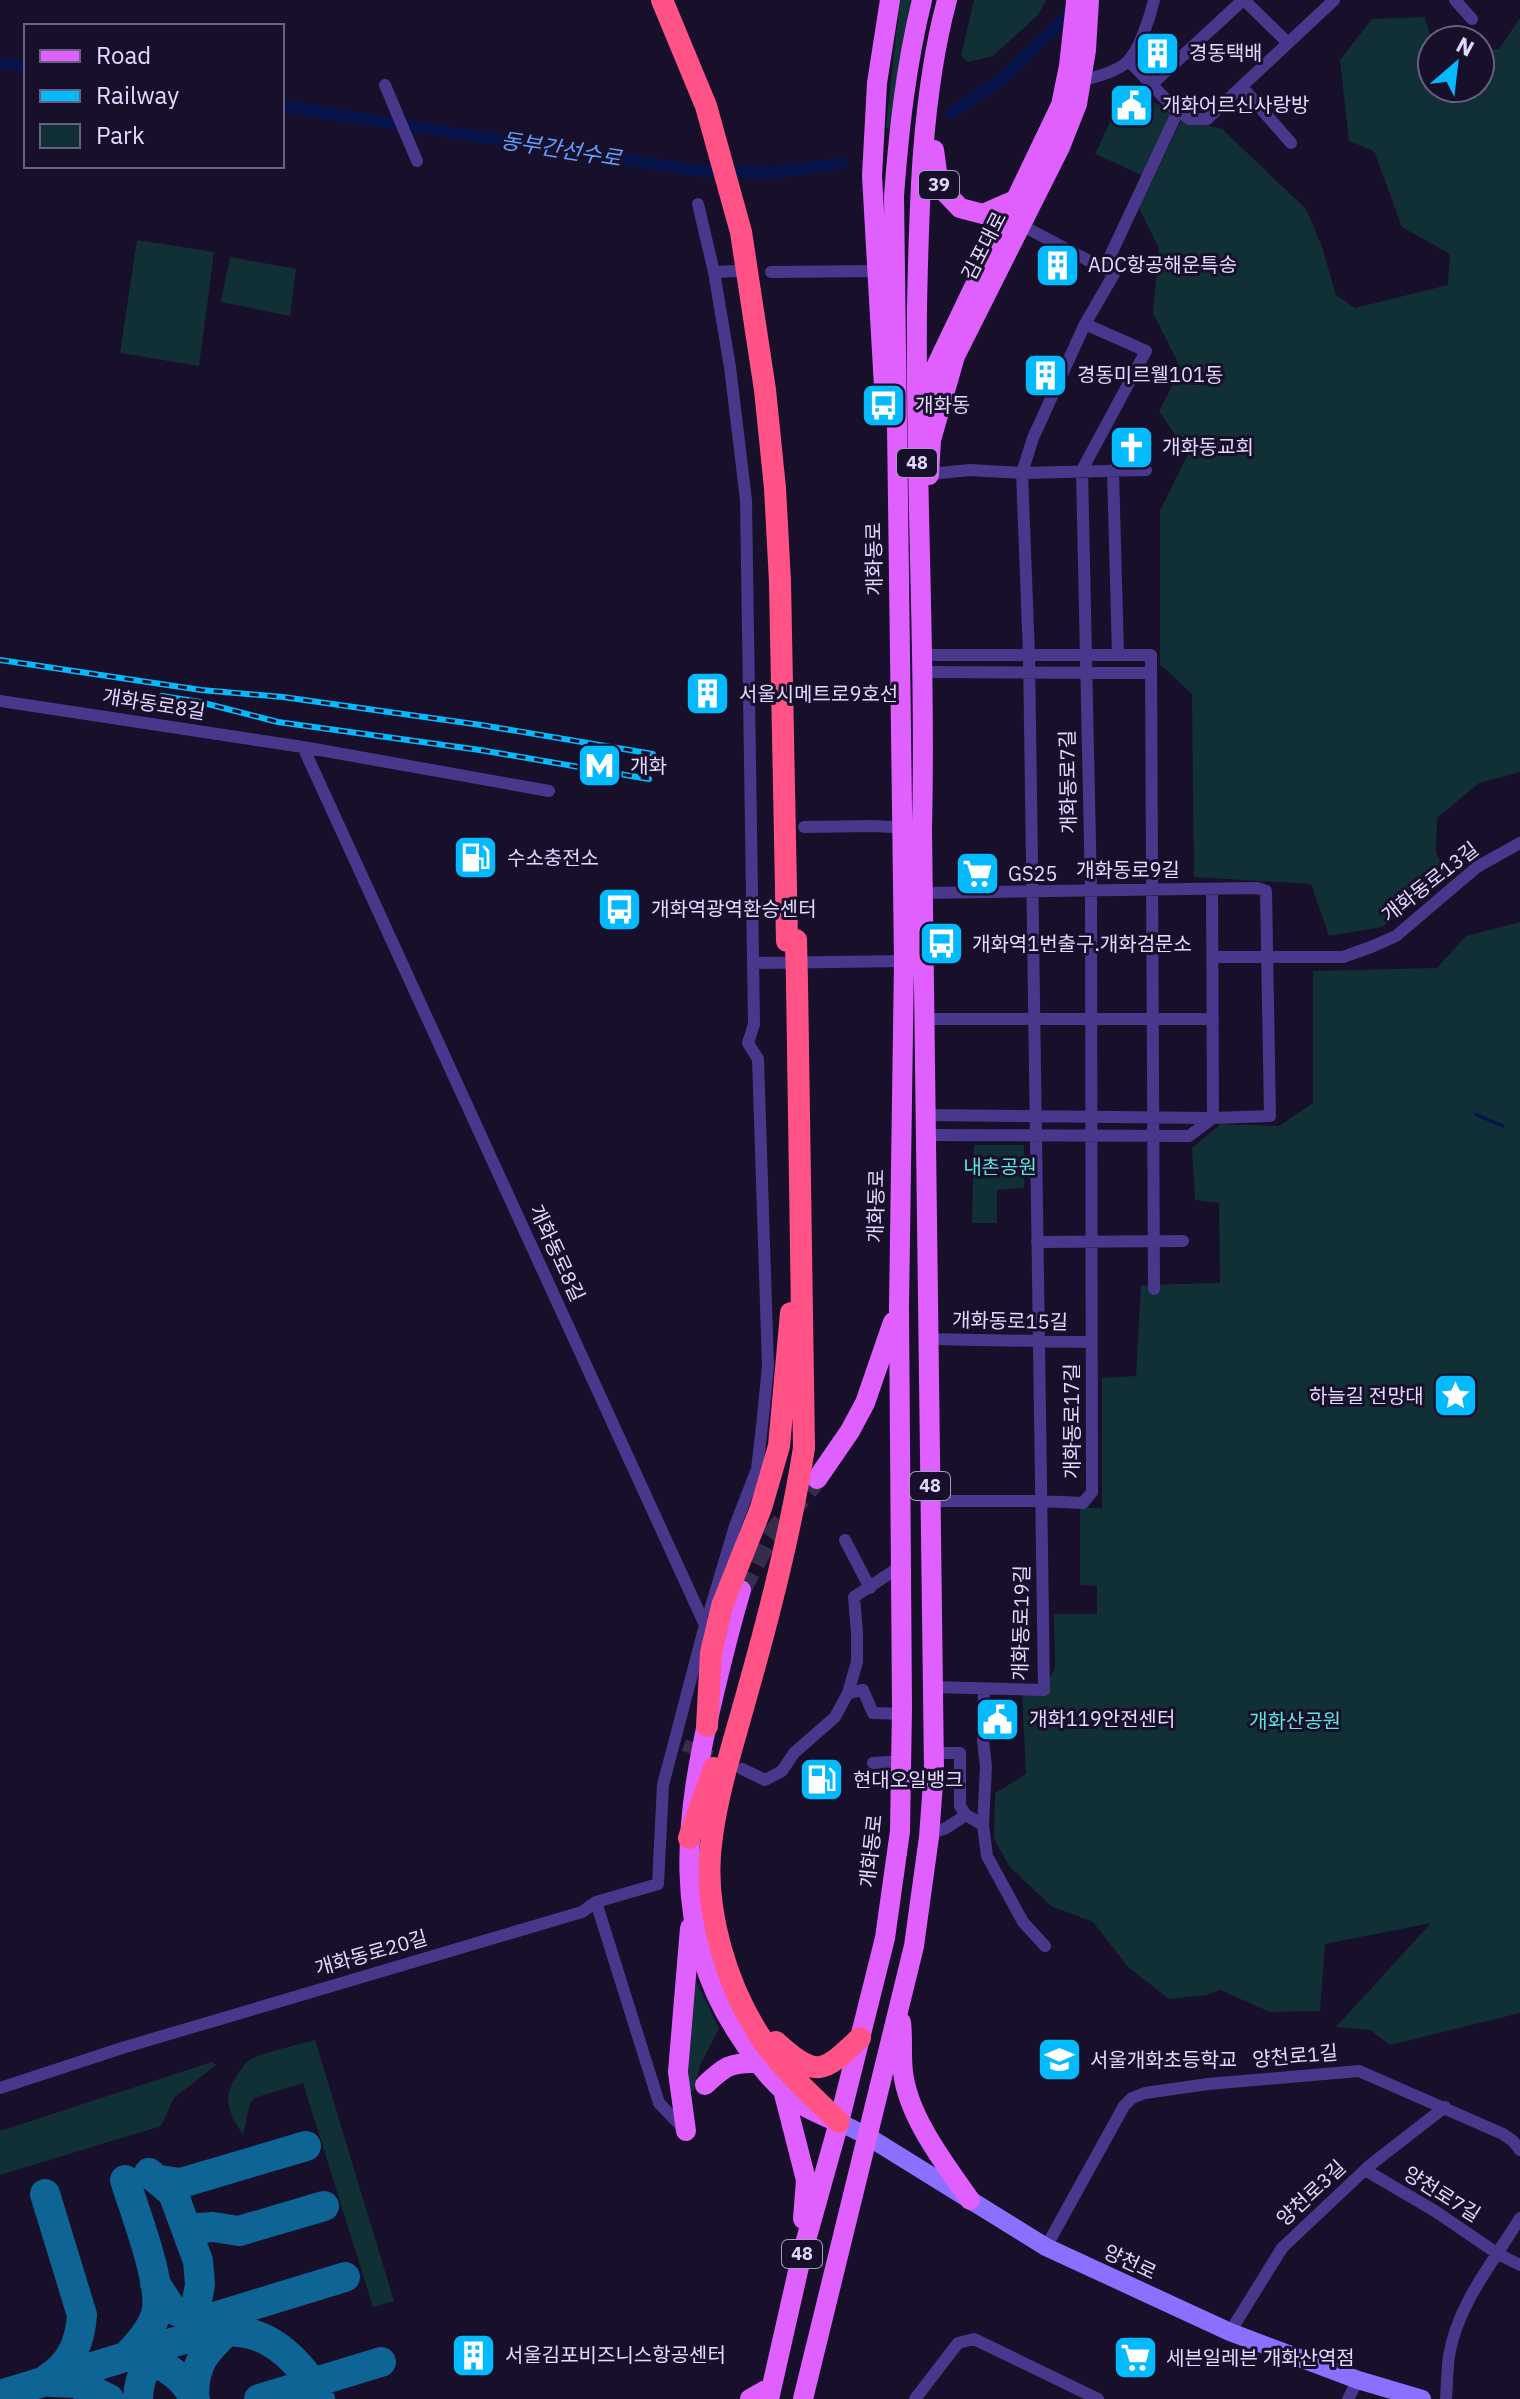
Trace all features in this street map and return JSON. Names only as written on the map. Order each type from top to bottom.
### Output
[{"type":"highway","points":[[662,0],[710,106]]},
{"type":"highway","points":[[671,0],[710,106],[747,233],[779,393],[789,487],[788,783],[804,1448],[776,1591],[721,1790],[709,1864],[717,1932],[725,1962],[746,2013],[779,2061],[839,2122]]},
{"type":"highway","points":[[689,1838],[721,1745],[769,1578],[786,1507],[794,1444],[792,983]]},
{"type":"highway","points":[[707,1726],[711,1653],[722,1606],[761,1508],[779,1446],[793,1280]]},
{"type":"highway","points":[[746,2013],[781,2046],[809,2066],[821,2068],[833,2063],[860,2038]]},
{"type":"main road","points":[[890,0],[877,83],[872,176],[884,386],[896,468]]},
{"type":"main road","name":"개화동로","points":[[803,2399],[914,1946],[929,1834],[934,1753],[923,893],[903,731],[896,468],[894,196],[910,48],[922,0]]},
{"type":"main road","name":"개화동로","points":[[770,2393],[801,2258],[885,1938],[900,1831],[899,1307],[904,961],[913,828],[923,760],[916,408],[919,211],[930,98],[947,0]]},
{"type":"main road","name":"김포대로","points":[[918,514],[930,474],[931,440],[955,356],[1077,104],[1073,76],[1076,0]]},
{"type":"main road","name":"김포대로","points":[[896,468],[916,408],[1086,50],[1089,0]]},
{"type":"main road","name":"39","points":[[930,98],[939,186],[960,208],[983,214],[1013,201]]},
{"type":"main road","points":[[903,731],[912,739],[915,762],[921,763],[923,760]]},
{"type":"main road","points":[[817,1479],[865,1403],[899,1307]]},
{"type":"main road","points":[[686,2131],[678,2072],[678,2046],[691,1912],[689,1838],[697,1769],[741,1590]]},
{"type":"main road","points":[[691,1912],[712,1986],[757,2063],[804,2106],[839,2122]]},
{"type":"main road","points":[[899,2005],[903,2072],[910,2101],[935,2148],[970,2200]]},
{"type":"main road","points":[[705,2085],[726,2066],[757,2063]]},
{"type":"main road","points":[[783,2090],[806,2180],[801,2258]]},
{"type":"main road","name":"양천로","points":[[839,2122],[867,2136],[1046,2247],[1230,2332],[1358,2380],[1422,2399]]},
{"type":"main road","points":[[750,2399],[770,2393]]},
{"type":"street","points":[[1073,76],[1117,69],[1129,61],[1149,19],[1154,0]]},
{"type":"street","points":[[1151,85],[1244,0],[1288,43]]},
{"type":"street","points":[[1129,61],[1178,111],[1190,119],[1207,119],[1334,0]]},
{"type":"street","points":[[1455,0],[1472,19]]},
{"type":"street","points":[[1242,87],[1291,143]]},
{"type":"street","points":[[387,90],[417,161]]},
{"type":"street","points":[[1104,269],[1178,111]]},
{"type":"street","points":[[698,204],[714,272],[730,367],[746,500],[754,1024],[748,1043],[758,1059],[768,1366],[757,1469],[735,1526],[705,1625]]},
{"type":"street","points":[[1021,225],[1114,274],[1085,324],[1033,438],[1022,473]]},
{"type":"street","points":[[714,272],[737,271]]},
{"type":"street","points":[[771,272],[877,271]]},
{"type":"street","points":[[1082,470],[1146,351],[1085,324]]},
{"type":"street","points":[[930,474],[970,470],[1022,473],[1146,470]]},
{"type":"street","name":"개화동로7길","points":[[1082,470],[1091,1019]]},
{"type":"street","points":[[1113,470],[1118,655]]},
{"type":"street","name":"개화동로7길","points":[[1022,473],[1029,655],[1034,1019]]},
{"type":"street","points":[[921,663],[1029,655],[1151,655],[1154,1289]]},
{"type":"street","points":[[921,663],[1029,672],[1151,673]]},
{"type":"street","name":"개화동로8길","points":[[0,701],[303,747],[549,791]]},
{"type":"street","name":"개화동로8길","points":[[303,747],[705,1625]]},
{"type":"street","points":[[804,827],[913,828]]},
{"type":"street","name":"개화동로13길","points":[[1213,957],[1343,957],[1371,947],[1396,936],[1477,867],[1520,843]]},
{"type":"street","name":"개화동로9길","points":[[923,893],[1257,888],[1266,891],[1268,958]]},
{"type":"street","points":[[1212,889],[1213,1118]]},
{"type":"street","points":[[925,1125],[1036,1116],[1270,1116],[1268,958]]},
{"type":"street","points":[[753,963],[904,961]]},
{"type":"street","points":[[924,1019],[1213,1019]]},
{"type":"street","points":[[1034,1019],[1039,1341]]},
{"type":"street","points":[[1091,1019],[1092,1342]]},
{"type":"street","points":[[925,1125],[1036,1135],[1189,1136],[1213,1118]]},
{"type":"street","points":[[1037,1242],[1183,1241]]},
{"type":"street","name":"개화동로15길","points":[[928,1339],[1092,1342]]},
{"type":"street","name":"개화동로17길","points":[[1039,1341],[1041,1501]]},
{"type":"street","name":"개화동로17길","points":[[930,1501],[1083,1503],[1092,1492],[1092,1342]]},
{"type":"street","name":"개화동로19길","points":[[933,1687],[1044,1690],[1041,1501]]},
{"type":"street","points":[[845,1540],[870,1588]]},
{"type":"street","points":[[742,1769],[765,1780],[782,1771],[794,1753],[835,1717],[848,1693],[857,1662],[854,1597],[901,1566]]},
{"type":"street","name":"개화동로20길","points":[[0,2088],[122,2048],[582,1912],[596,1902],[658,1884],[663,1785],[678,1743],[705,1625]]},
{"type":"street","name":"개화동로19길","points":[[984,1689],[983,1825],[987,1856],[1023,1922],[1045,1946]]},
{"type":"street","points":[[848,1693],[863,1690],[873,1713],[902,1714]]},
{"type":"street","points":[[934,1753],[985,1754]]},
{"type":"street","points":[[960,1753],[960,1806],[966,1815],[983,1825]]},
{"type":"street","points":[[873,1763],[901,1761]]},
{"type":"street","points":[[929,1834],[946,1828],[966,1815]]},
{"type":"street","points":[[596,1902],[659,2103],[686,2131]]},
{"type":"street","name":"양천로1길","points":[[1046,2247],[1124,2106],[1132,2098],[1145,2093],[1208,2084],[1359,2071],[1503,2134],[1520,2150]]},
{"type":"street","name":"양천로3길","points":[[1230,2332],[1282,2248],[1365,2170],[1445,2107]]},
{"type":"street","name":"양천로7길","points":[[1365,2170],[1520,2265]]},
{"type":"street","points":[[1446,2399],[1449,2355],[1458,2323],[1520,2218]]},
{"type":"street","points":[[915,2399],[958,2343],[974,2339],[1098,2399]]},
{"type":"street","points":[[1348,2399],[1358,2380]]},
{"type":"green space","points":[[900,0],[913,0],[891,134],[886,126]]},
{"type":"green space","points":[[974,0],[1046,0],[1038,15],[993,56],[968,62],[961,56]]},
{"type":"green space","points":[[1425,17],[1427,24],[1416,24],[1416,104],[1496,104],[1496,49],[1520,18],[1520,772],[1479,783],[1437,818],[1436,852],[1446,876],[1382,927],[1329,936],[1311,884],[1194,877],[1192,694],[1160,664],[1160,511],[1188,454],[1159,411],[1181,369],[1153,313],[1159,248],[1139,208],[1182,119],[1222,129],[1306,209],[1322,247],[1336,295],[1355,308],[1448,285],[1450,254],[1402,227],[1374,151],[1349,141],[1340,60],[1372,19]]},
{"type":"green space","points":[[1151,101],[1174,112],[1144,176],[1095,154],[1112,118],[1137,129]]},
{"type":"green space","points":[[137,240],[214,252],[199,366],[120,353]]},
{"type":"green space","points":[[230,257],[296,269],[290,316],[221,302]]},
{"type":"green space","name":"개화산공원","points":[[1520,922],[1520,2013],[1390,2045],[1370,2030],[1336,2027],[1431,1923],[1325,1944],[1320,2011],[1270,2012],[1220,1990],[1206,1995],[1169,1999],[1128,1967],[1093,1922],[1051,1906],[1010,1867],[994,1839],[995,1793],[1026,1774],[1022,1692],[1044,1688],[1055,1668],[1054,1614],[1097,1614],[1097,1586],[1080,1585],[1080,1508],[1102,1508],[1102,1378],[1136,1376],[1141,1285],[1220,1283],[1219,1203],[1195,1200],[1192,1148],[1221,1124],[1279,1126],[1313,1103],[1313,971],[1437,968],[1466,936]]},
{"type":"green space","name":"내촌공원","points":[[974,1145],[1024,1145],[1024,1188],[997,1190],[997,1223],[972,1223]]},
{"type":"green space","points":[[696,1980],[719,2029],[700,2065],[694,2091],[689,2091],[689,2041]]},
{"type":"green space","points":[[315,2040],[394,2301],[373,2307],[303,2083],[254,2098],[250,2103],[243,2135],[228,2103],[230,2088],[248,2061]]},
{"type":"green space","points":[[212,2062],[216,2065],[174,2098],[161,2126],[0,2175],[0,2131]]},
{"type":"waterway","name":"동부간선수로","points":[[952,113],[1001,80],[1074,9]]},
{"type":"waterway","name":"동부간선수로","points":[[0,63],[24,67]]},
{"type":"waterway","name":"동부간선수로","points":[[284,106],[700,171],[773,173],[842,163]]},
{"type":"waterway","points":[[1475,1114],[1503,1126]]},
{"type":"taxiway","points":[[159,2180],[181,2183],[306,2146]]},
{"type":"taxiway","points":[[149,2173],[173,2193],[198,2261],[200,2285],[193,2321]]},
{"type":"taxiway","points":[[125,2180],[152,2267],[157,2301],[151,2325],[128,2355]]},
{"type":"taxiway","points":[[45,2194],[82,2315],[73,2352],[62,2367],[47,2379]]},
{"type":"taxiway","points":[[190,2240],[199,2228],[239,2231],[324,2206]]},
{"type":"taxiway","points":[[155,2283],[171,2308],[198,2322],[345,2277]]},
{"type":"taxiway","points":[[194,2396],[196,2375],[202,2359],[228,2330]]},
{"type":"taxiway","points":[[0,2395],[201,2334],[229,2331],[252,2334],[285,2352],[303,2370],[320,2399]]},
{"type":"taxiway","points":[[138,2399],[146,2368],[167,2344]]},
{"type":"taxiway","points":[[135,2355],[170,2370],[184,2382],[195,2399]]},
{"type":"taxiway","points":[[259,2399],[381,2362]]},
{"type":"taxiway","points":[[52,2382],[76,2383],[109,2399]]},
{"type":"tunnel","points":[[741,1590],[768,1539],[817,1479]]},
{"type":"tunnel","points":[[684,1745],[728,1763]]},
{"type":"railway","points":[[0,660],[201,690],[283,697],[481,725],[653,754]]},
{"type":"railway","points":[[162,696],[200,702],[278,722],[480,750],[649,779]]},
{"type":"place","name":"경동택배","points":[[1158,53]]},
{"type":"place","name":"개화어르신사랑방","points":[[1131,105]]},
{"type":"place","name":"ADC항공해운특송","points":[[1057,265]]},
{"type":"place","name":"경동미르웰101동","points":[[1046,375]]},
{"type":"place","name":"개화동","points":[[884,405]]},
{"type":"place","name":"개화동교회","points":[[1131,447]]},
{"type":"place","name":"서울시메트로9호선","points":[[708,694]]},
{"type":"place","name":"개화","points":[[599,766]]},
{"type":"place","name":"수소충전소","points":[[476,858]]},
{"type":"place","name":"GS25","points":[[977,874]]},
{"type":"place","name":"개화역광역환승센터","points":[[620,909]]},
{"type":"place","name":"개화역1번출구.개화검문소","points":[[941,944]]},
{"type":"place","name":"하늘길 전망대","points":[[1455,1396]]},
{"type":"place","name":"개화119안전센터","points":[[998,1719]]},
{"type":"place","name":"현대오일뱅크","points":[[822,1780]]},
{"type":"place","name":"서울개화초등학교","points":[[1059,2060]]},
{"type":"place","name":"서울김포비즈니스항공센터","points":[[474,2355]]},
{"type":"place","name":"세븐일레븐 개화산역점","points":[[1135,2358]]}]
